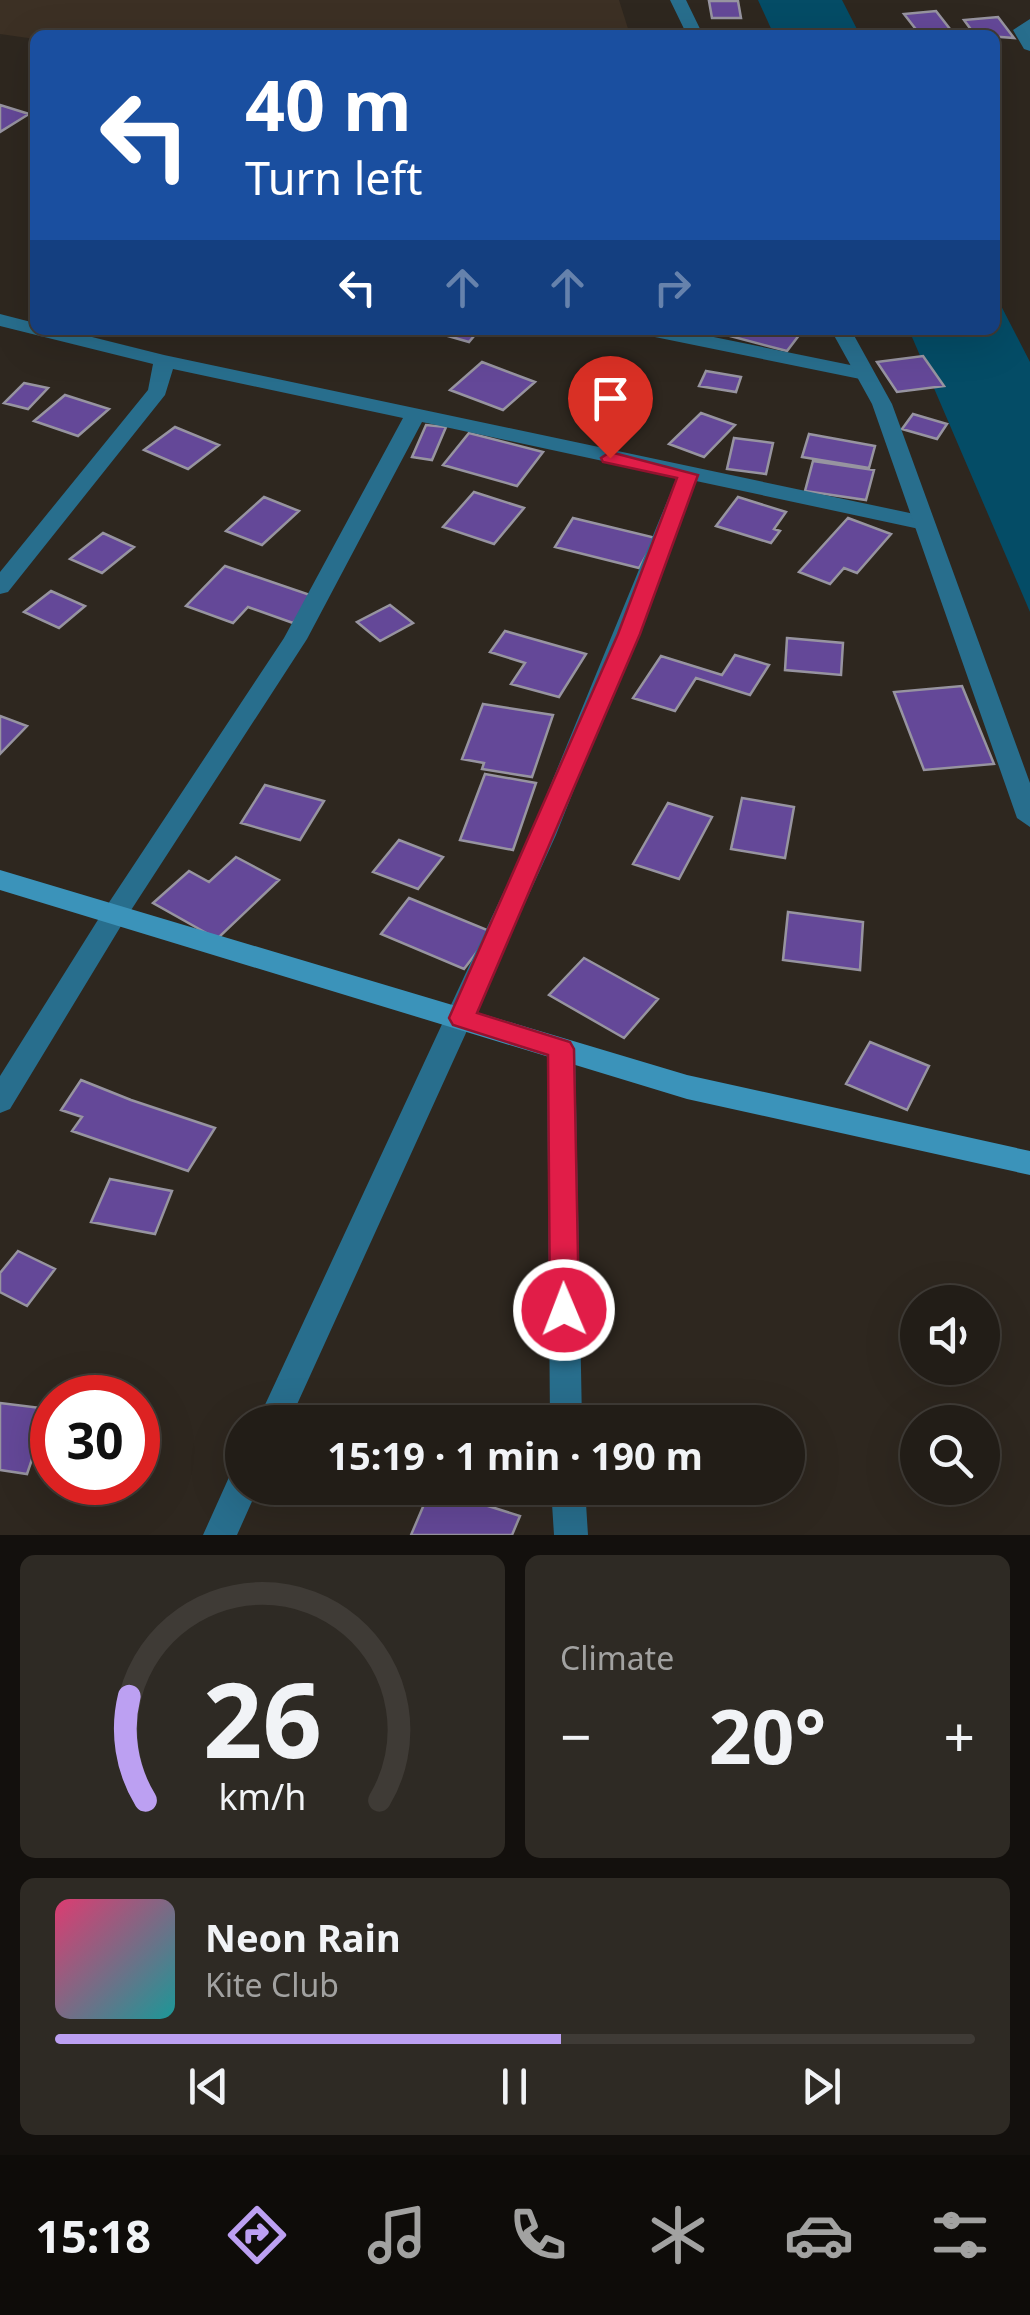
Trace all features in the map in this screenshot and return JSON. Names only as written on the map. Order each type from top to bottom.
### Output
[{"type":"main road","points":[[0,880],[688,1086],[1030,1164]]},
{"type":"street","points":[[678,0],[693,30]]},
{"type":"street","points":[[1030,24],[1020,30],[1030,46]]},
{"type":"street","points":[[0,320],[30,327]]},
{"type":"street","points":[[61,335],[164,361],[924,524]]},
{"type":"street","points":[[674,335],[865,374]]},
{"type":"street","points":[[844,335],[882,404],[1030,818]]},
{"type":"street","points":[[0,587],[158,391],[164,361]]},
{"type":"street","points":[[0,1101],[114,914],[295,639],[416,414]]},
{"type":"street","points":[[281,1405],[462,1018],[629,634],[688,475]]},
{"type":"street","points":[[561,1049],[566,1405]]},
{"type":"street","points":[[220,1535],[233,1505]]},
{"type":"street","points":[[569,1505],[571,1535]]},
{"type":"shaded area","points":[[0,0],[619,0],[628,30],[30,30],[30,38],[0,34]]},
{"type":"water","points":[[758,0],[842,0],[857,30],[772,30]]},
{"type":"water","points":[[1000,304],[1030,362],[1030,612],[911,335],[1000,335]]},
{"type":"building","points":[[709,1],[738,1],[741,18],[712,18]]},
{"type":"building","points":[[936,11],[950,29],[916,30],[904,14]]},
{"type":"building","points":[[998,17],[1014,38],[1000,37],[1000,30],[971,30],[964,20]]},
{"type":"building","points":[[0,105],[29,114],[0,132]]},
{"type":"building","points":[[444,335],[475,335],[469,342]]},
{"type":"building","points":[[731,335],[799,335],[787,351]]},
{"type":"building","points":[[923,356],[944,386],[897,392],[877,362]]},
{"type":"building","points":[[482,362],[535,382],[503,410],[450,390]]},
{"type":"building","points":[[706,371],[741,377],[736,392],[699,386]]},
{"type":"building","points":[[24,383],[48,388],[28,409],[4,403]]},
{"type":"building","points":[[65,395],[109,409],[78,436],[34,421]]},
{"type":"building","points":[[701,413],[735,425],[704,457],[669,444]]},
{"type":"building","points":[[913,414],[947,424],[937,439],[902,429]]},
{"type":"building","points":[[426,425],[446,427],[432,460],[412,457]]},
{"type":"building","points":[[175,427],[219,445],[188,469],[144,450]]},
{"type":"building","points":[[469,433],[543,452],[517,486],[443,465]]},
{"type":"building","points":[[809,434],[875,446],[869,468],[802,457]]},
{"type":"building","points":[[734,438],[773,443],[766,474],[727,469]]},
{"type":"building","points":[[813,461],[874,470],[866,500],[805,491]]},
{"type":"building","points":[[474,492],[524,508],[494,544],[443,527]]},
{"type":"building","points":[[264,497],[299,511],[262,545],[226,531]]},
{"type":"building","points":[[738,497],[786,512],[774,529],[780,531],[771,543],[716,526]]},
{"type":"building","points":[[573,518],[656,538],[639,568],[555,547]]},
{"type":"building","points":[[848,518],[891,534],[857,573],[844,568],[830,584],[799,572]]},
{"type":"building","points":[[103,533],[134,547],[102,573],[70,559]]},
{"type":"building","points":[[225,566],[316,597],[293,623],[248,607],[233,623],[186,606]]},
{"type":"building","points":[[51,591],[85,606],[59,628],[24,612]]},
{"type":"building","points":[[390,605],[413,623],[380,641],[357,622]]},
{"type":"building","points":[[505,631],[586,654],[559,697],[511,684],[525,663],[490,652]]},
{"type":"building","points":[[787,638],[843,643],[841,675],[785,670]]},
{"type":"building","points":[[735,655],[769,665],[750,695],[696,678],[675,711],[633,698],[661,656],[722,675]]},
{"type":"building","points":[[962,686],[994,764],[924,770],[894,692]]},
{"type":"building","points":[[483,704],[553,715],[532,777],[482,769],[484,763],[462,759]]},
{"type":"building","points":[[0,716],[27,726],[0,754]]},
{"type":"building","points":[[485,774],[536,783],[513,850],[460,840]]},
{"type":"building","points":[[265,785],[324,801],[300,840],[241,823]]},
{"type":"building","points":[[742,798],[794,807],[785,858],[731,849]]},
{"type":"building","points":[[668,803],[712,817],[679,879],[633,864]]},
{"type":"building","points":[[399,840],[443,857],[418,889],[373,872]]},
{"type":"building","points":[[236,857],[279,880],[217,939],[153,903],[189,871],[209,882]]},
{"type":"building","points":[[409,898],[492,932],[464,969],[381,934]]},
{"type":"building","points":[[788,912],[863,922],[860,970],[783,960]]},
{"type":"building","points":[[584,958],[658,999],[624,1038],[549,995]]},
{"type":"building","points":[[870,1042],[929,1066],[907,1110],[846,1084]]},
{"type":"building","points":[[81,1080],[215,1128],[188,1171],[72,1131],[82,1117],[61,1110]]},
{"type":"building","points":[[110,1179],[172,1191],[155,1234],[91,1222]]},
{"type":"building","points":[[18,1251],[55,1269],[27,1306],[0,1292],[0,1273]]},
{"type":"building","points":[[0,1403],[30,1407],[27,1474],[0,1470]]},
{"type":"building","points":[[424,1505],[485,1505],[520,1516],[512,1535],[411,1535]]},
{"type":"route","points":[[564,1310],[561,1049],[462,1018],[629,634],[688,475],[610,458]]}]
